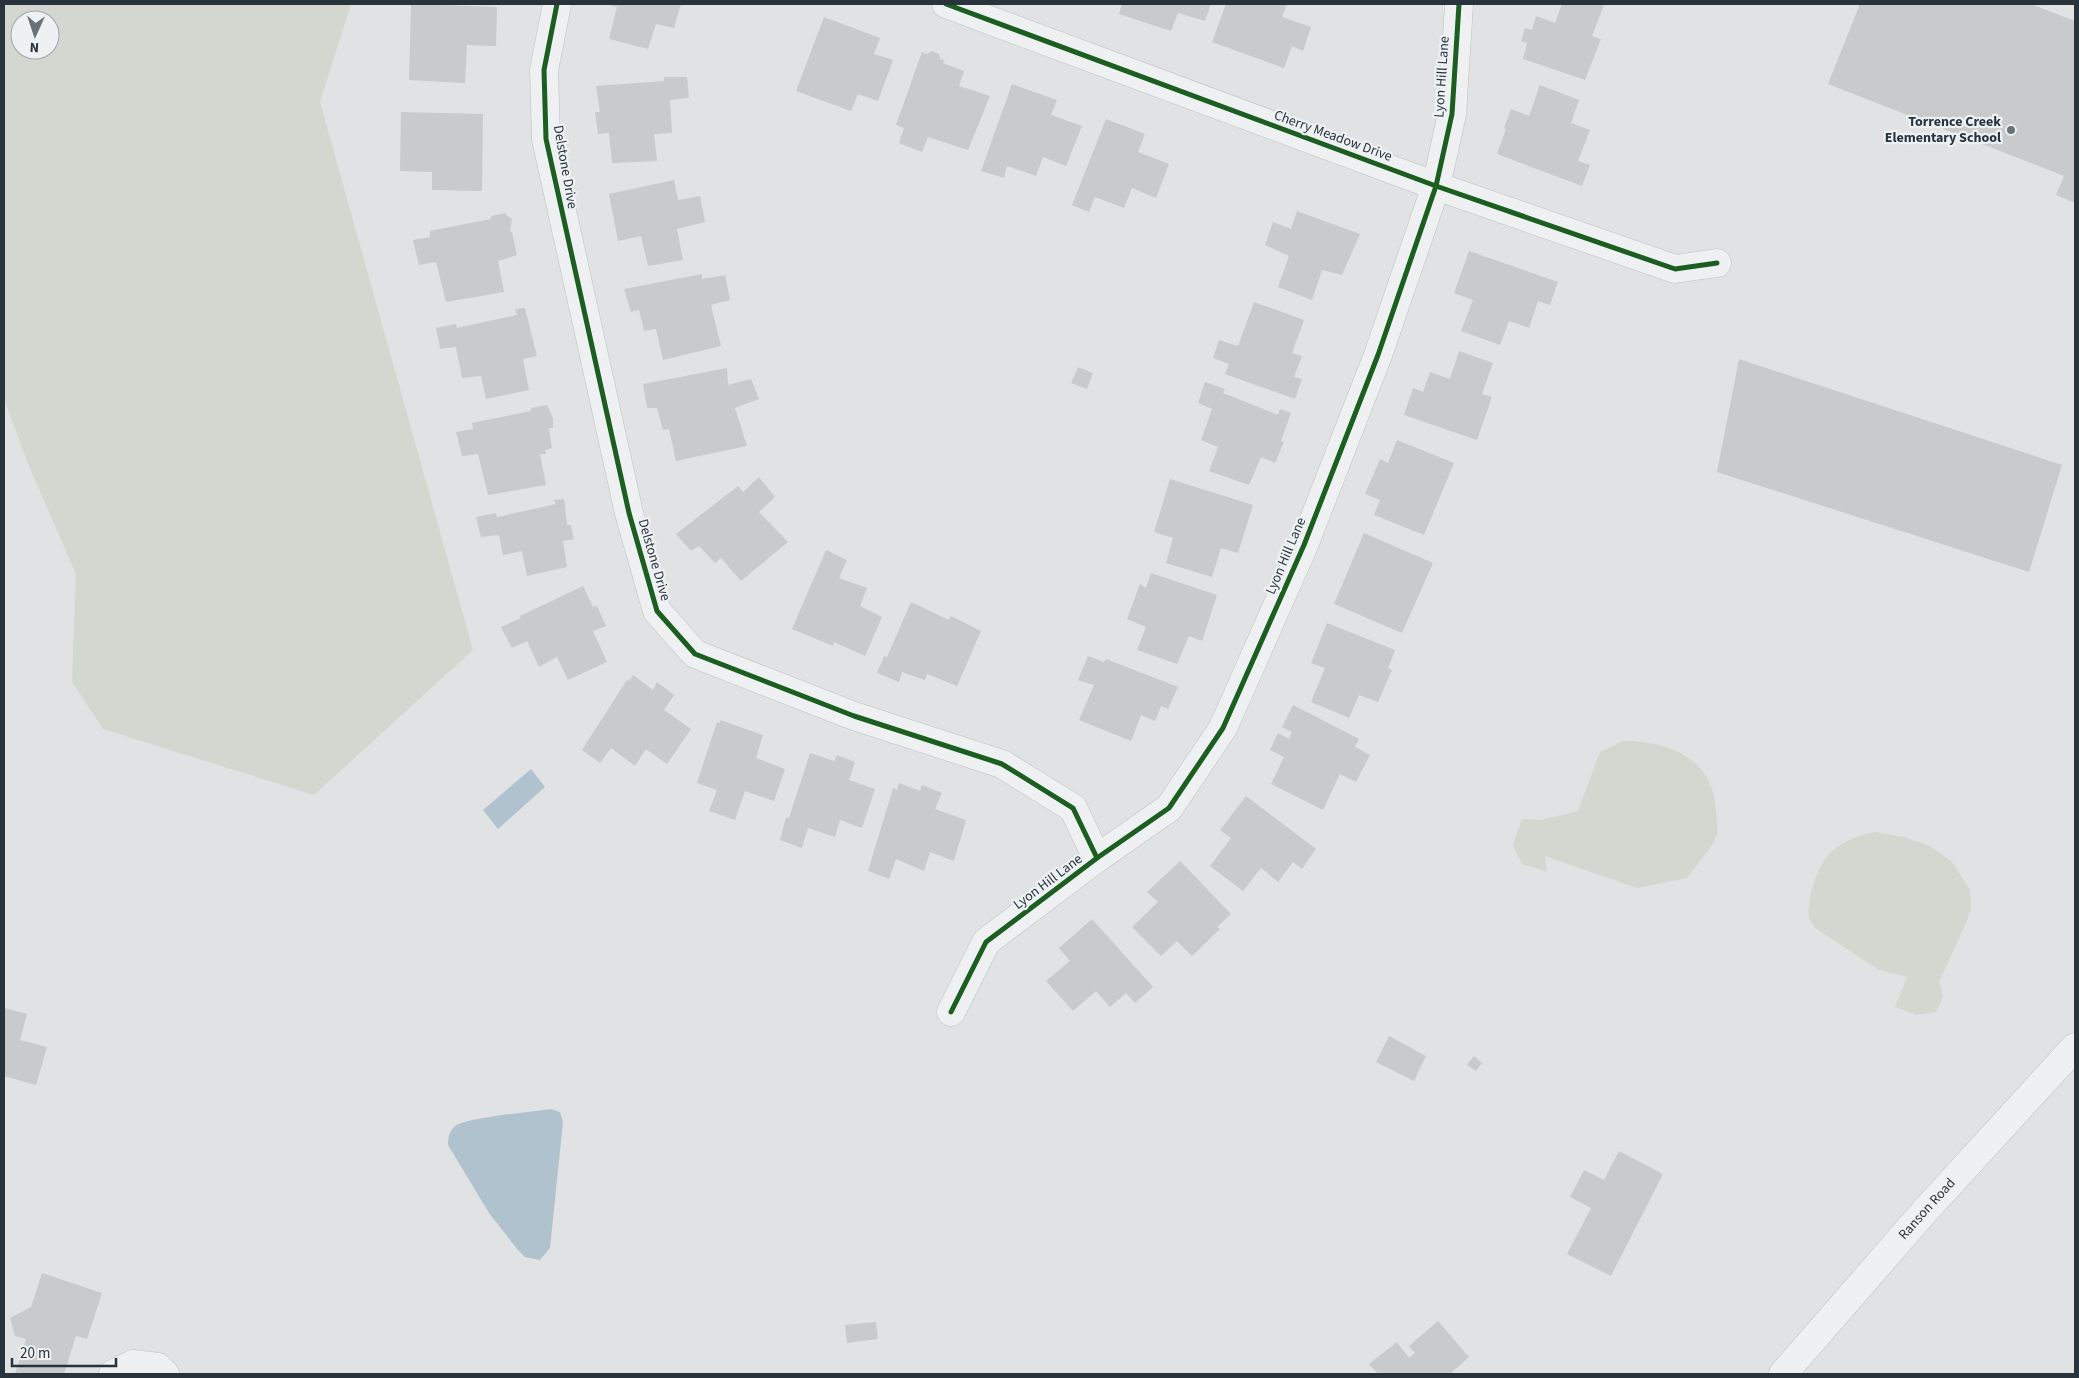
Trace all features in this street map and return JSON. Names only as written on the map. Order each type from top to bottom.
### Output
[{"type":"street","name":"Delstone Drive","points":[[557,4],[544,70],[546,139],[629,513],[657,611],[696,654],[854,716],[1002,764],[1073,808],[1097,858]]},
{"type":"street","name":"Cherry Meadow Drive","points":[[946,4],[1436,186],[1675,269],[1717,263]]},
{"type":"street","name":"Lyon Hill Lane","points":[[951,1012],[986,942],[1097,858],[1169,808],[1223,728],[1308,536],[1378,355],[1436,186],[1452,114],[1459,4]]},
{"type":"street","name":"Ranson Road","points":[[1783,1374],[1924,1212],[2075,1048]]},
{"type":"street","points":[[113,1374],[133,1364],[158,1367],[164,1374]]},
{"type":"shaded area","points":[[4,4],[351,4],[320,102],[473,650],[314,795],[103,729],[72,682],[76,574],[28,464],[4,399]]},
{"type":"shaded area","points":[[1623,741],[1657,744],[1672,749],[1686,756],[1707,777],[1713,792],[1717,834],[1710,848],[1687,878],[1637,888],[1545,856],[1547,872],[1522,864],[1513,845],[1522,819],[1541,820],[1578,811],[1600,752]]},
{"type":"shaded area","points":[[1875,832],[1904,837],[1930,846],[1952,862],[1970,890],[1971,907],[1967,921],[1939,982],[1943,996],[1936,1012],[1917,1015],[1895,1007],[1907,977],[1879,970],[1815,928],[1809,918],[1809,903],[1813,886],[1823,861],[1832,851],[1849,840]]},
{"type":"water","points":[[531,769],[545,787],[498,829],[483,810]]},
{"type":"water","points":[[551,1109],[560,1112],[563,1122],[550,1248],[540,1260],[525,1257],[489,1213],[448,1145],[448,1142],[451,1131],[461,1123]]},
{"type":"building","points":[[411,4],[497,7],[496,46],[467,45],[465,83],[409,80]]},
{"type":"building","points":[[606,4],[681,4],[674,28],[656,24],[648,49],[609,39],[617,7]]},
{"type":"building","points":[[1122,4],[1211,4],[1205,21],[1178,13],[1171,31],[1119,14]]},
{"type":"building","points":[[1226,4],[1287,4],[1282,17],[1311,27],[1303,51],[1292,46],[1284,68],[1212,42]]},
{"type":"building","points":[[1562,4],[1604,5],[1592,36],[1601,39],[1585,80],[1523,59],[1527,43],[1521,41],[1525,28],[1532,30],[1536,16],[1555,23]]},
{"type":"building","name":"Torrence Creek Elementary School","points":[[1860,4],[2031,4],[2075,21],[2075,203],[2056,195],[2064,176],[1828,84]]},
{"type":"building","points":[[824,17],[880,38],[874,54],[893,60],[878,101],[858,94],[851,111],[796,91]]},
{"type":"building","points":[[932,51],[939,54],[940,59],[944,60],[943,63],[964,71],[959,86],[990,96],[968,150],[928,137],[922,152],[899,143],[904,128],[896,125],[922,52],[927,54]]},
{"type":"building","points":[[664,77],[687,77],[689,98],[670,100],[672,133],[654,134],[657,161],[612,163],[609,133],[598,134],[595,112],[600,112],[596,86],[664,81]]},
{"type":"building","points":[[1012,84],[1057,100],[1051,115],[1082,126],[1066,166],[1043,157],[1036,176],[1007,166],[1004,178],[981,171]]},
{"type":"building","points":[[1540,85],[1579,100],[1571,123],[1590,130],[1578,161],[1590,165],[1582,186],[1497,154],[1511,109],[1529,116]]},
{"type":"building","points":[[401,112],[483,114],[482,191],[432,190],[432,172],[400,171]]},
{"type":"building","points":[[1106,119],[1145,134],[1138,152],[1169,164],[1156,198],[1132,188],[1124,208],[1095,197],[1089,212],[1072,205]]},
{"type":"building","points":[[674,180],[678,200],[700,196],[705,222],[677,229],[683,260],[648,266],[641,236],[618,241],[609,194]]},
{"type":"building","points":[[1297,211],[1360,234],[1342,275],[1322,270],[1312,300],[1278,287],[1289,256],[1265,245],[1273,222],[1291,229]]},
{"type":"building","points":[[506,213],[512,219],[510,231],[512,232],[517,255],[498,261],[504,292],[446,302],[436,262],[419,265],[413,240],[430,237],[430,231],[491,219],[491,216]]},
{"type":"building","points":[[1469,251],[1558,282],[1550,305],[1538,301],[1529,328],[1509,321],[1500,345],[1461,331],[1473,300],[1454,293]]},
{"type":"building","points":[[702,274],[702,279],[725,275],[730,300],[711,305],[721,346],[663,360],[656,329],[644,331],[639,310],[631,312],[624,289]]},
{"type":"building","points":[[1254,302],[1304,320],[1292,353],[1302,356],[1294,377],[1302,379],[1295,399],[1225,374],[1229,364],[1213,358],[1219,340],[1238,346]]},
{"type":"building","points":[[525,308],[537,356],[523,359],[529,390],[486,399],[481,376],[462,378],[456,347],[440,349],[436,328],[456,324],[457,328],[517,315],[515,309]]},
{"type":"building","points":[[1459,351],[1493,363],[1482,394],[1492,397],[1477,440],[1404,415],[1413,388],[1423,392],[1430,372],[1450,379]]},
{"type":"building","points":[[1739,359],[2062,465],[2029,572],[1717,472]]},
{"type":"building","points":[[1078,367],[1093,373],[1087,389],[1071,383]]},
{"type":"building","points":[[727,368],[728,385],[751,379],[759,399],[735,408],[747,446],[676,461],[669,429],[663,430],[657,408],[647,408],[643,384]]},
{"type":"building","points":[[1205,382],[1225,389],[1223,393],[1278,415],[1280,409],[1291,413],[1281,441],[1284,442],[1275,463],[1261,457],[1249,485],[1209,471],[1218,447],[1201,440],[1212,409],[1198,403]]},
{"type":"building","points":[[547,405],[553,418],[553,428],[549,428],[552,448],[545,450],[546,454],[540,454],[546,485],[488,495],[478,454],[462,456],[456,432],[473,429],[472,423],[531,411],[531,408]]},
{"type":"building","points":[[1397,440],[1454,463],[1424,535],[1374,515],[1380,500],[1365,494],[1380,459],[1388,463]]},
{"type":"building","points":[[759,477],[775,497],[759,512],[788,542],[741,581],[721,558],[715,563],[699,546],[691,551],[676,534],[738,486],[743,492]]},
{"type":"building","points":[[1170,479],[1253,505],[1238,553],[1221,548],[1212,577],[1166,563],[1173,538],[1154,532]]},
{"type":"building","points":[[564,499],[567,525],[571,525],[574,539],[563,541],[567,567],[527,576],[522,551],[503,555],[499,535],[481,537],[476,517],[496,513],[497,517],[556,504],[554,500]]},
{"type":"building","points":[[1364,533],[1433,563],[1402,633],[1334,604]]},
{"type":"building","points":[[826,550],[847,560],[839,578],[867,588],[860,606],[882,617],[865,656],[834,642],[833,646],[792,629]]},
{"type":"building","points":[[1151,573],[1217,595],[1202,641],[1189,636],[1177,664],[1137,650],[1146,627],[1127,619],[1140,584],[1146,588]]},
{"type":"building","points":[[583,586],[593,607],[597,606],[606,626],[593,631],[607,662],[568,680],[557,657],[539,667],[527,641],[512,648],[501,627]]},
{"type":"building","points":[[911,602],[949,620],[951,616],[981,631],[957,686],[927,674],[925,680],[902,672],[899,682],[877,673],[884,656],[887,657]]},
{"type":"building","points":[[1327,623],[1395,650],[1388,668],[1392,670],[1378,702],[1359,695],[1349,718],[1311,702],[1325,668],[1311,663]]},
{"type":"building","points":[[1088,656],[1104,662],[1106,659],[1178,687],[1168,709],[1161,706],[1155,721],[1141,715],[1131,741],[1079,720],[1094,685],[1078,680]]},
{"type":"building","points":[[633,675],[653,690],[657,682],[674,695],[664,710],[691,729],[667,764],[646,749],[635,766],[611,748],[600,763],[582,750],[627,680],[629,681]]},
{"type":"building","points":[[1293,705],[1359,739],[1355,747],[1370,755],[1356,782],[1340,774],[1323,810],[1271,784],[1284,757],[1270,750],[1278,733],[1289,739],[1292,732],[1282,727]]},
{"type":"building","points":[[720,720],[763,735],[756,758],[785,769],[774,801],[745,791],[735,820],[709,811],[717,790],[697,783],[717,722],[720,723]]},
{"type":"building","points":[[810,753],[834,761],[837,755],[855,762],[849,780],[875,789],[862,828],[840,820],[835,837],[808,828],[802,848],[780,840],[786,817],[789,818]]},
{"type":"building","points":[[899,783],[920,791],[922,785],[942,793],[935,809],[966,820],[954,861],[930,852],[924,871],[896,859],[889,879],[868,871],[893,788],[897,790]]},
{"type":"building","points":[[1246,796],[1316,849],[1302,869],[1293,862],[1278,882],[1261,868],[1243,891],[1210,866],[1231,838],[1220,830]]},
{"type":"building","points":[[1180,861],[1231,914],[1217,927],[1220,929],[1192,956],[1177,941],[1161,956],[1132,927],[1158,902],[1147,892]]},
{"type":"building","points":[[1092,919],[1153,987],[1135,1003],[1126,993],[1110,1007],[1096,991],[1073,1011],[1046,981],[1070,961],[1059,948]]},
{"type":"building","points":[[4,1008],[27,1014],[20,1040],[47,1047],[36,1085],[4,1076]]},
{"type":"building","points":[[1389,1036],[1426,1056],[1414,1081],[1376,1062]]},
{"type":"building","points":[[1474,1056],[1482,1063],[1476,1071],[1467,1065]]},
{"type":"building","points":[[1619,1151],[1663,1174],[1611,1276],[1567,1254],[1591,1208],[1570,1197],[1584,1170],[1604,1180]]},
{"type":"building","points":[[42,1273],[102,1293],[87,1339],[76,1336],[64,1374],[15,1374],[26,1339],[15,1336],[10,1318],[31,1307]]},
{"type":"building","points":[[1438,1321],[1469,1357],[1450,1374],[1378,1374],[1369,1364],[1397,1342],[1409,1358],[1415,1353],[1409,1346]]},
{"type":"building","points":[[876,1322],[878,1339],[847,1343],[845,1325]]},
{"type":"cycle path","points":[[557,4],[544,70],[546,139],[629,513],[657,611],[695,654],[854,716],[1002,764],[1073,808],[1097,858]]},
{"type":"cycle path","points":[[946,4],[1436,186],[1675,269],[1717,263]]},
{"type":"cycle path","points":[[951,1012],[986,942],[1097,858],[1169,808],[1223,728],[1304,545],[1378,355],[1436,186],[1452,114],[1459,4]]},
{"type":"place","name":"Torrence Creek Elementary School","points":[[2011,130]]}]
